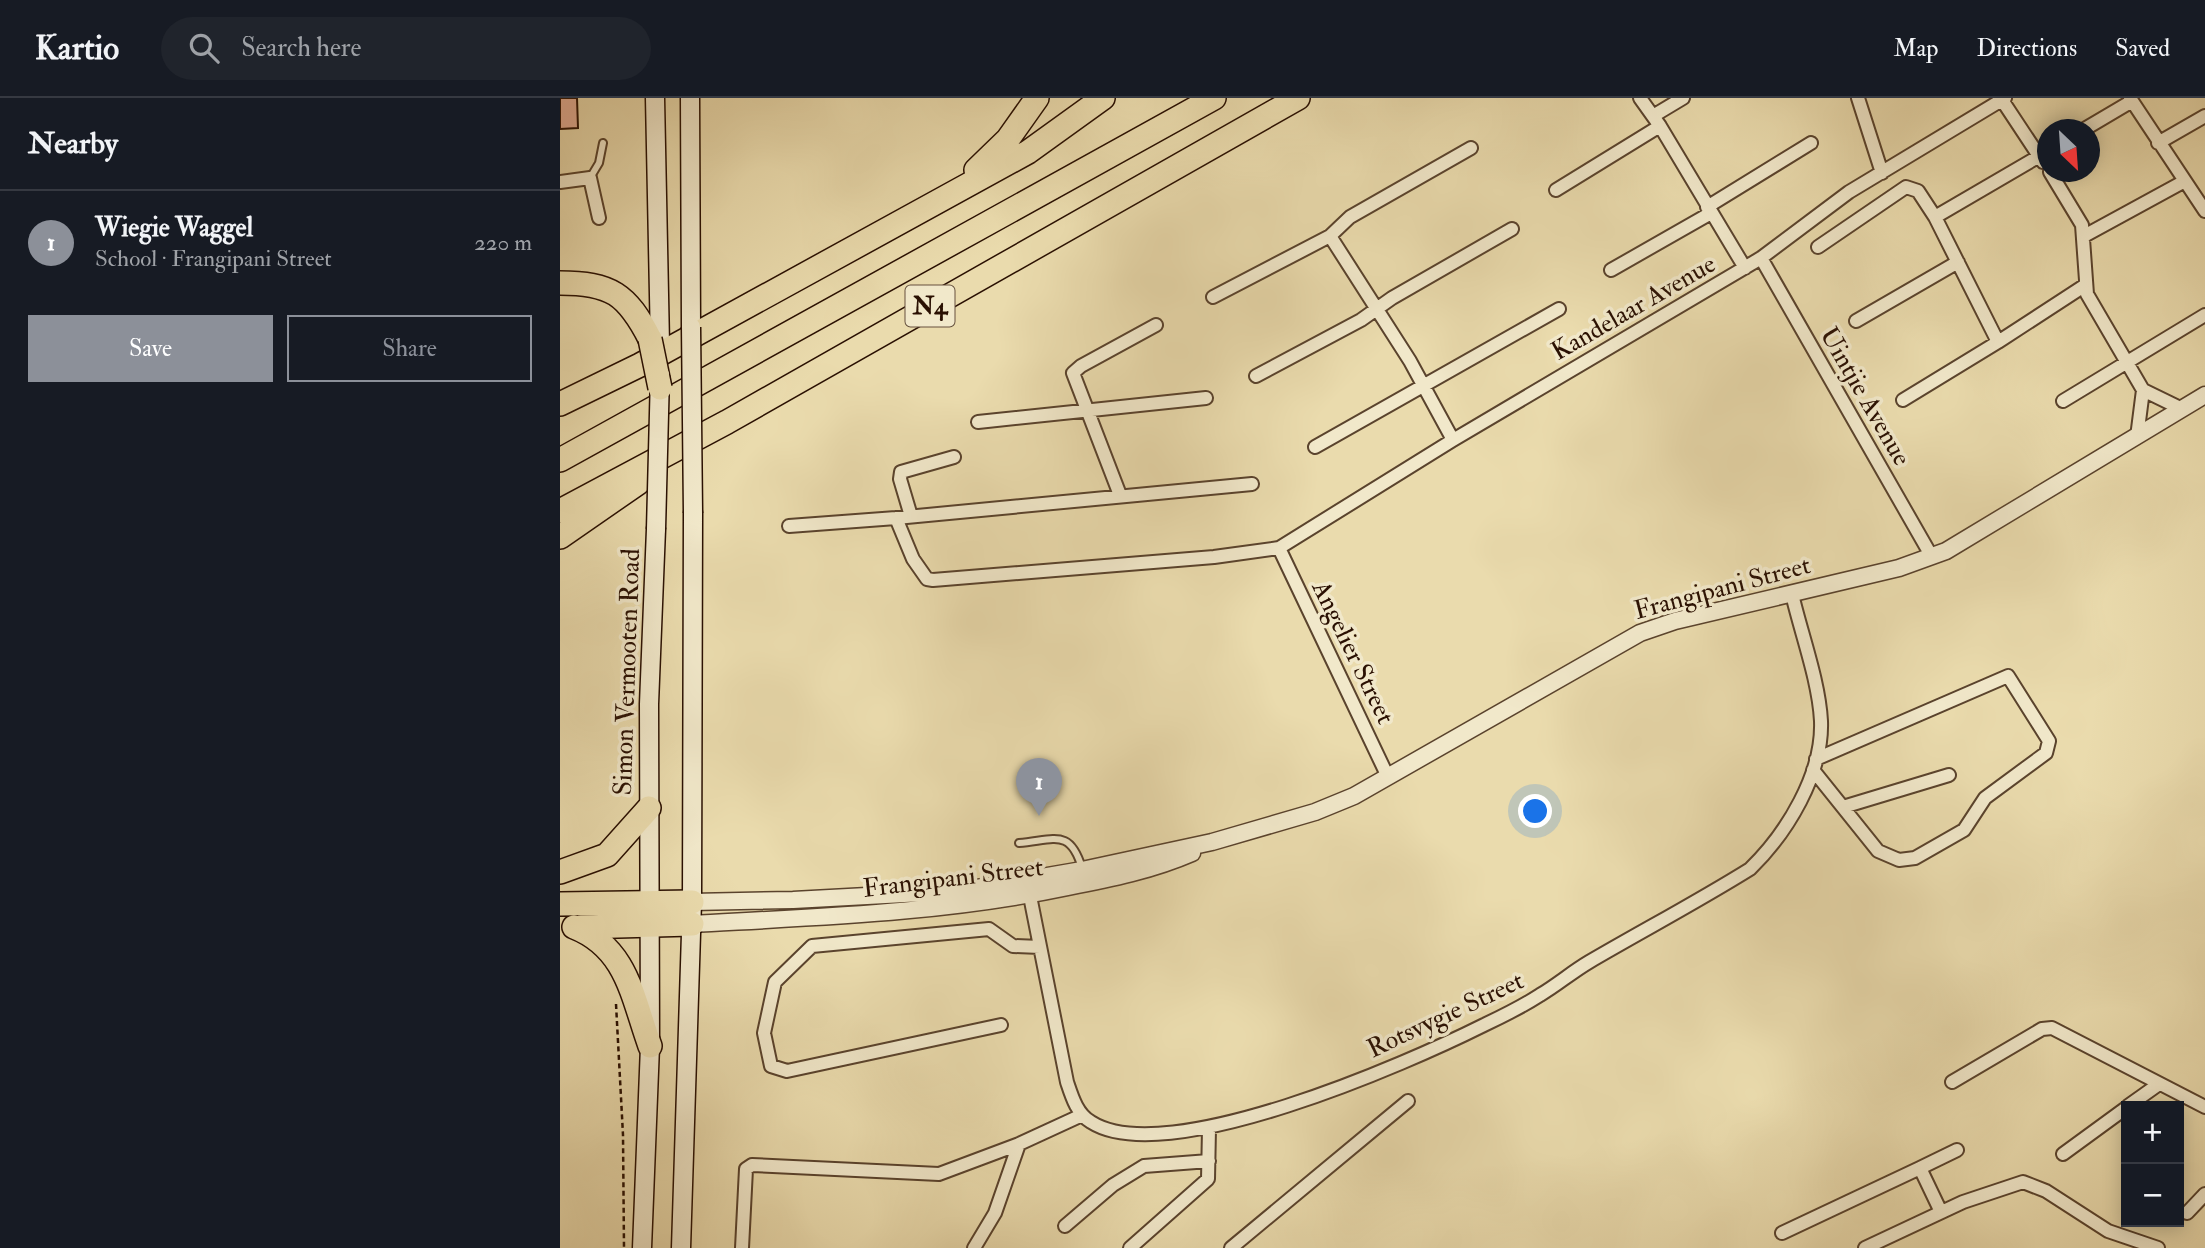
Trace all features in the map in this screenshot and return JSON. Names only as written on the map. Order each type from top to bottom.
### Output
[{"type":"highway","points":[[950,193],[1008,139],[1037,98]]},
{"type":"highway","points":[[560,415],[640,365],[1028,152],[1103,98]]},
{"type":"highway","name":"N4","points":[[560,460],[1214,98]]},
{"type":"highway","name":"N4","points":[[560,511],[727,422],[1298,98]]},
{"type":"highway","points":[[560,283],[589,283],[623,297],[655,341],[660,388]]},
{"type":"highway","points":[[560,404],[640,365]]},
{"type":"highway","points":[[560,537],[727,422]]},
{"type":"highway","points":[[560,872],[595,862],[607,855],[649,808]]},
{"type":"highway","points":[[560,904],[648,902],[692,913]]},
{"type":"highway","points":[[567,927],[648,927],[692,913]]},
{"type":"highway","points":[[567,927],[600,939],[617,959],[650,1046]]},
{"type":"main road","points":[[655,98],[655,341]]},
{"type":"main road","points":[[681,1248],[692,913],[690,98]]},
{"type":"main road","name":"Simon Vermooten Road","points":[[642,1248],[650,1046],[649,808],[660,388]]},
{"type":"street","points":[[1640,98],[1657,121],[1745,268]]},
{"type":"street","points":[[1556,190],[1657,121],[1683,98]]},
{"type":"street","points":[[1858,98],[1882,173]]},
{"type":"street","points":[[2004,99],[2037,145]]},
{"type":"street","name":"Kandelaar Avenue","points":[[1279,548],[1453,440],[1762,258],[1849,192],[2004,99]]},
{"type":"street","points":[[2100,119],[2131,99],[2183,182],[2205,211]]},
{"type":"street","points":[[2158,143],[2205,116]]},
{"type":"street","points":[[1611,270],[1811,143]]},
{"type":"street","points":[[1213,297],[1329,236],[1350,217],[1471,148]]},
{"type":"street","points":[[1935,217],[2037,157]]},
{"type":"street","points":[[560,182],[590,178],[599,218]]},
{"type":"street","points":[[2057,182],[2078,214],[2084,236],[2084,286],[2143,390],[2182,409]]},
{"type":"street","points":[[2084,236],[2183,182]]},
{"type":"street","points":[[1818,247],[1906,187],[1918,191],[1935,217],[1997,342]]},
{"type":"street","points":[[1256,376],[1377,309],[1512,229]]},
{"type":"street","points":[[1329,236],[1377,309],[1453,440]]},
{"type":"street","name":"Uintjie Avenue","points":[[1762,258],[1932,557]]},
{"type":"street","points":[[1856,321],[1958,262]]},
{"type":"street","points":[[1903,400],[2084,286]]},
{"type":"street","points":[[1314,447],[1559,309]]},
{"type":"street","points":[[2063,401],[2205,315]]},
{"type":"street","points":[[1120,495],[1090,412],[1075,382],[1074,370],[1156,325]]},
{"type":"street","points":[[2137,437],[2143,390]]},
{"type":"street","name":"Frangipani Street","points":[[692,913],[793,900],[1029,888],[1082,870],[1212,842],[1331,806],[1450,744],[1625,639],[1675,621],[1899,568],[1932,557],[1963,542],[2205,396]]},
{"type":"street","points":[[978,422],[1206,398]]},
{"type":"street","points":[[911,516],[900,479],[901,472],[954,457]]},
{"type":"street","points":[[789,526],[1252,484]]},
{"type":"street","points":[[896,518],[919,570],[927,579],[933,580],[1214,558],[1279,548]]},
{"type":"street","name":"Angelier Street","points":[[1279,548],[1388,777]]},
{"type":"street","name":"Rotsvygie Street","points":[[1082,1115],[1103,1129],[1155,1135],[1209,1129],[1329,1091],[1482,1026],[1540,995],[1585,964],[1750,869],[1787,822],[1815,765],[1820,713],[1792,594]]},
{"type":"street","points":[[2008,676],[2049,741],[2046,753],[1986,797],[1964,830],[1915,858],[1899,860],[1878,851],[1843,807],[1815,765],[2008,676]]},
{"type":"street","points":[[1843,807],[1948,775]]},
{"type":"street","name":"Frangipani Street","points":[[692,913],[937,908],[1029,888],[1152,867],[1183,857],[1212,842]]},
{"type":"street","points":[[742,1248],[746,1169],[752,1165],[930,1175],[1019,1144],[1082,1115],[1067,1082],[1029,888]]},
{"type":"street","points":[[1001,1025],[787,1071],[771,1066],[764,1034],[775,982],[812,946],[989,929],[1013,946],[1040,947]]},
{"type":"street","points":[[1952,1082],[2048,1028],[2062,1031],[2205,1107]]},
{"type":"street","points":[[2135,1101],[2159,1084]]},
{"type":"street","points":[[1231,1248],[1408,1101]]},
{"type":"street","points":[[2063,1154],[2121,1111]]},
{"type":"street","points":[[1130,1248],[1200,1189],[1208,1179],[1209,1129]]},
{"type":"street","points":[[974,1248],[995,1213],[1019,1144]]},
{"type":"street","points":[[1782,1233],[1957,1150]]},
{"type":"street","points":[[1065,1226],[1113,1185],[1144,1166],[1209,1161]]},
{"type":"street","points":[[1920,1168],[1941,1212]]},
{"type":"street","points":[[1864,1248],[1941,1212],[2023,1182],[2046,1191],[2108,1231],[2158,1248]]},
{"type":"street","points":[[2187,1213],[2205,1194]]},
{"type":"lane","points":[[590,178],[599,163],[603,143]]},
{"type":"lane","points":[[1019,844],[1060,840],[1071,843],[1082,870]]},
{"type":"path","points":[[615,1000],[623,1135],[624,1248]]},
{"type":"building","points":[[560,98],[577,98],[578,128],[560,129]]},
{"type":"place","name":"Wiegie Waggel","points":[[1039,816]]}]
